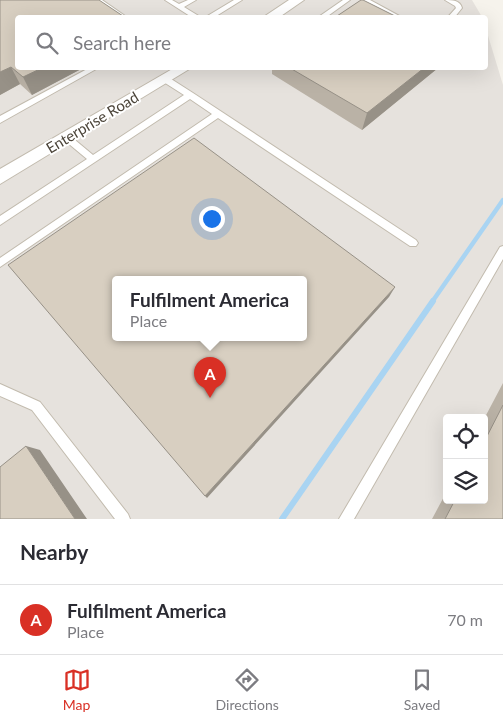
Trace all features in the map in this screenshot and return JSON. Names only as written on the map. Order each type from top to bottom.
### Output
[{"type":"street","points":[[273,15],[298,0]]},
{"type":"street","name":"Enterprise Road","points":[[0,177],[181,70]]},
{"type":"lane","points":[[98,0],[121,15]]},
{"type":"lane","points":[[168,0],[194,15]]},
{"type":"lane","points":[[179,7],[193,0]]},
{"type":"lane","points":[[212,15],[239,0]]},
{"type":"lane","points":[[324,15],[347,0]]},
{"type":"lane","points":[[365,0],[394,15]]},
{"type":"lane","points":[[448,0],[459,8],[453,15]]},
{"type":"lane","points":[[0,120],[90,70]]},
{"type":"lane","points":[[165,79],[413,243]]},
{"type":"lane","points":[[0,222],[190,95]]},
{"type":"lane","points":[[0,263],[218,114]]},
{"type":"lane","points":[[66,138],[93,160]]},
{"type":"lane","points":[[346,519],[503,250]]},
{"type":"lane","points":[[0,390],[36,406],[123,519]]},
{"type":"shaded area","points":[[0,0],[472,0],[481,15],[15,15],[15,70],[488,70],[488,36],[503,85],[503,519],[0,519]]},
{"type":"building","points":[[0,0],[99,0],[122,15],[15,15],[15,70],[38,70],[23,77],[11,67],[0,72]]},
{"type":"building","points":[[363,0],[393,15],[338,15]]},
{"type":"building","points":[[293,70],[421,70],[367,113]]},
{"type":"building","points":[[194,138],[395,287],[205,496],[8,265]]},
{"type":"building","points":[[503,405],[503,519],[445,519],[453,504],[488,504],[488,434]]},
{"type":"building","points":[[26,446],[75,519],[0,519],[0,467]]},
{"type":"waterway","points":[[432,302],[503,200]]},
{"type":"waterway","points":[[282,519],[433,301]]},
{"type":"place","name":"Fulfilment America","points":[[210,398]]}]
